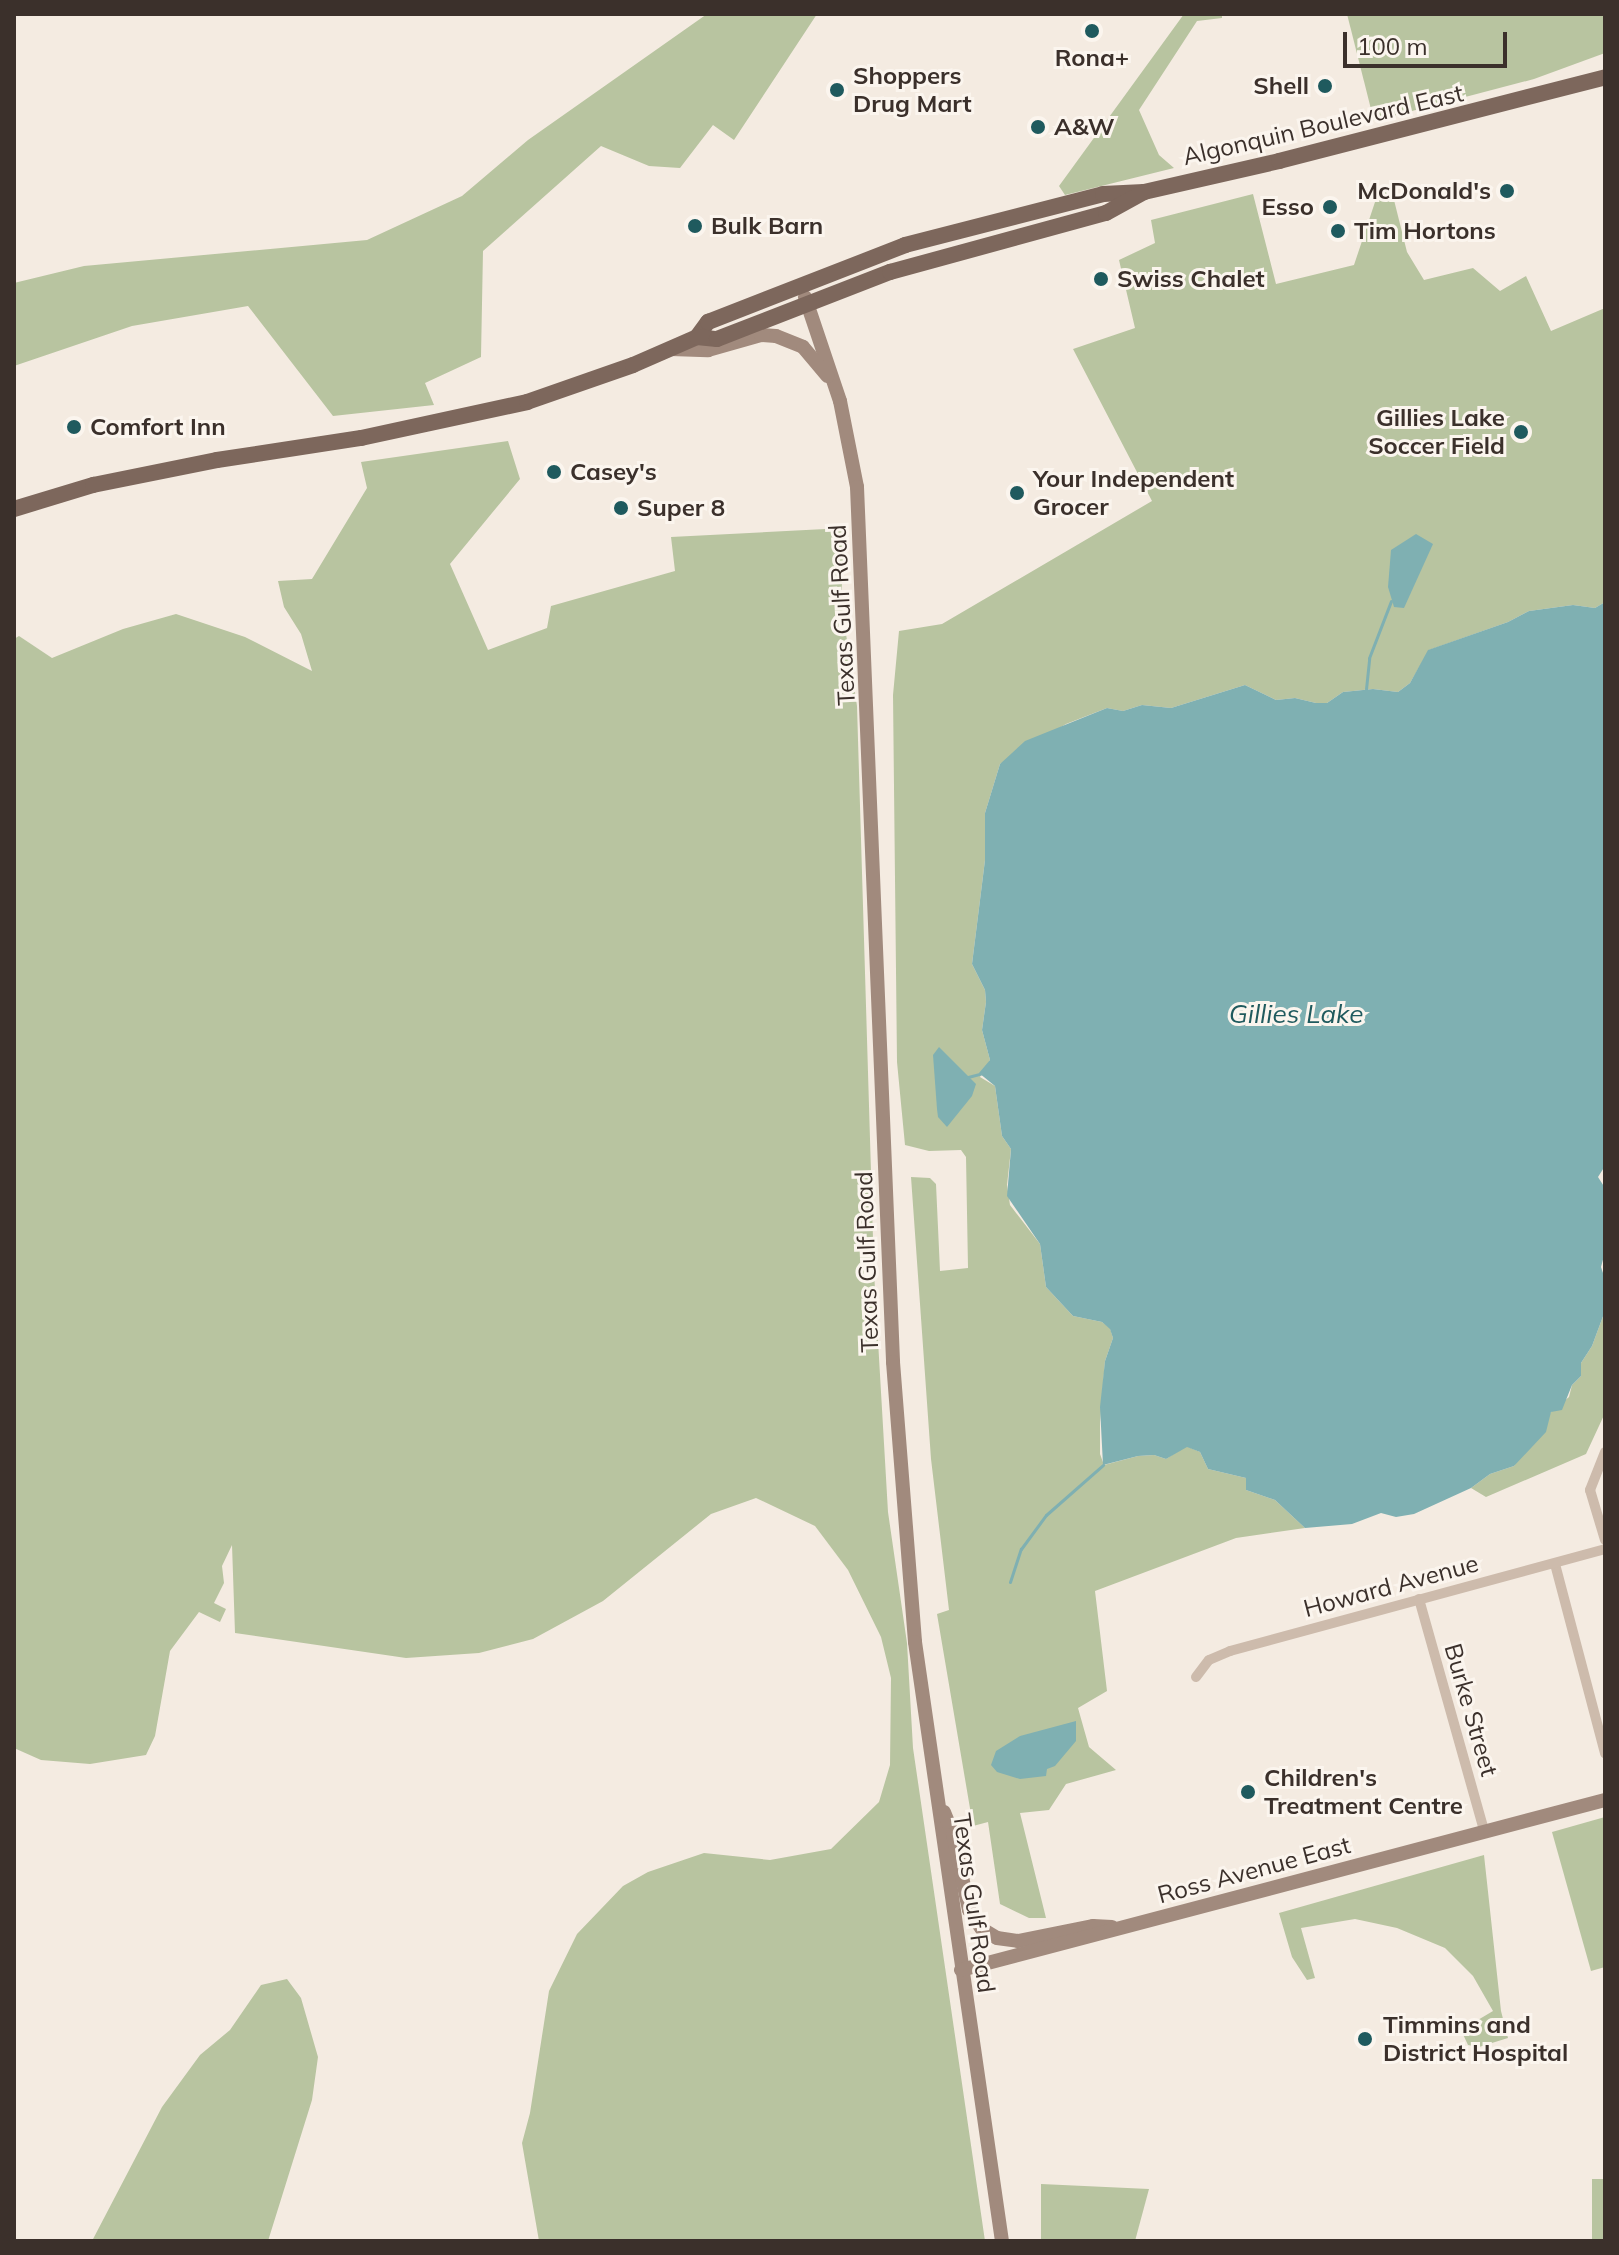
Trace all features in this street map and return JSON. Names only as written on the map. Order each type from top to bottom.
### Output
[{"type":"main road","name":"Algonquin Boulevard East","points":[[14,509],[93,485],[217,460],[361,438],[527,402],[671,349],[697,337],[708,322],[905,245],[1103,194],[1144,192],[1457,117],[1605,77]]},
{"type":"main road","name":"Algonquin Boulevard East","points":[[697,337],[717,339],[890,272],[1106,213],[1144,192]]},
{"type":"main road","name":"Texas Gulf Road","points":[[800,284],[834,382],[850,441],[857,487],[893,1362],[915,1642],[1002,2241]]},
{"type":"main road","points":[[671,349],[708,350],[761,335],[776,336],[803,347],[834,382]]},
{"type":"main road","points":[[937,1797],[953,1834],[969,1910],[982,1929],[997,1938],[1018,1941],[1093,1926],[1124,1928]]},
{"type":"main road","name":"Ross Avenue East","points":[[961,1970],[1605,1800]]},
{"type":"street","points":[[1605,1452],[1590,1490],[1605,1540]]},
{"type":"street","name":"Howard Avenue","points":[[1196,1677],[1209,1660],[1230,1651],[1605,1549]]},
{"type":"street","points":[[1555,1564],[1605,1753]]},
{"type":"street","name":"Burke Street","points":[[1419,1599],[1484,1831]]},
{"type":"green space","points":[[707,14],[817,14],[734,140],[713,125],[680,168],[649,166],[601,146],[483,251],[481,357],[425,383],[434,405],[333,416],[248,306],[132,326],[14,366],[14,283],[84,266],[367,240],[462,196],[528,140]]},
{"type":"green space","points":[[1184,14],[1222,14],[1222,18],[1197,21],[1139,110],[1159,155],[1174,168],[1065,195],[1059,186]]},
{"type":"green space","points":[[1347,14],[1605,14],[1605,53],[1534,79],[1374,121]]},
{"type":"green space","points":[[1391,188],[1407,252],[1424,280],[1473,268],[1500,291],[1526,276],[1551,331],[1605,308],[1605,602],[1595,608],[1573,605],[1529,611],[1508,622],[1429,650],[1410,683],[1398,692],[1373,689],[1343,692],[1327,703],[1316,703],[1295,698],[1276,700],[1245,685],[1171,708],[1142,705],[1123,711],[1107,708],[1066,724],[1000,764],[985,813],[985,860],[972,964],[985,990],[986,1002],[982,1030],[990,1060],[980,1077],[995,1086],[1002,1136],[1011,1149],[1007,1185],[1010,1205],[1040,1244],[1046,1287],[1073,1316],[1102,1322],[1110,1328],[1113,1338],[1105,1361],[1100,1422],[1100,1454],[1104,1465],[1138,1456],[1154,1455],[1166,1459],[1186,1446],[1200,1452],[1208,1469],[1246,1478],[1246,1490],[1275,1500],[1305,1528],[1236,1538],[1095,1591],[1107,1691],[1078,1708],[1089,1747],[1116,1770],[1066,1784],[1049,1810],[1020,1813],[1046,1918],[1029,1918],[1000,1904],[988,1822],[973,1826],[937,1614],[949,1610],[931,1459],[911,1177],[930,1178],[936,1184],[940,1271],[968,1268],[966,1157],[961,1150],[929,1151],[905,1145],[897,1062],[893,695],[899,631],[942,624],[1152,501],[1073,349],[1135,328],[1119,260],[1155,243],[1151,220],[1253,194],[1276,284],[1354,265],[1377,196]]},
{"type":"green space","points":[[508,441],[520,479],[450,564],[488,650],[547,628],[551,606],[675,571],[671,537],[845,528],[841,601],[857,706],[874,1272],[888,1512],[907,1643],[913,1748],[985,2241],[539,2241],[522,2143],[530,2113],[549,1991],[577,1934],[623,1886],[648,1872],[704,1853],[770,1860],[831,1849],[879,1802],[890,1765],[891,1678],[881,1637],[848,1570],[815,1526],[756,1498],[711,1514],[603,1601],[533,1639],[479,1653],[406,1658],[235,1633],[232,1545],[222,1566],[224,1583],[214,1603],[226,1609],[220,1622],[199,1612],[170,1651],[155,1736],[146,1755],[90,1764],[41,1760],[14,1748],[14,639],[19,636],[52,658],[123,629],[176,614],[245,637],[312,671],[301,634],[284,607],[278,581],[312,579],[367,488],[361,462]]},
{"type":"green space","points":[[1605,1311],[1605,1413],[1586,1454],[1486,1497],[1471,1488],[1490,1474],[1514,1466],[1551,1412],[1569,1397],[1572,1385],[1581,1376],[1581,1363],[1592,1346]]},
{"type":"green space","points":[[1605,1817],[1605,1967],[1591,1971],[1552,1832]]},
{"type":"green space","points":[[1484,1855],[1501,2011],[1508,2038],[1479,2047],[1468,2045],[1461,2030],[1493,2011],[1473,1976],[1445,1948],[1397,1928],[1355,1919],[1301,1928],[1315,1978],[1307,1980],[1292,1957],[1279,1913]]},
{"type":"green space","points":[[287,1979],[301,1998],[318,2057],[312,2100],[268,2241],[92,2241],[162,2107],[200,2055],[230,2030],[261,1985]]},
{"type":"green space","points":[[1592,2179],[1605,2179],[1605,2241],[1592,2241]]},
{"type":"green space","points":[[1041,2184],[1149,2189],[1135,2241],[1041,2241]]},
{"type":"water","points":[[1416,534],[1433,544],[1404,608],[1394,607],[1388,587],[1391,550]]},
{"type":"water","name":"Gillies Lake","points":[[1605,602],[1605,1166],[1598,1177],[1605,1188],[1605,1252],[1601,1267],[1605,1279],[1605,1311],[1592,1346],[1581,1363],[1581,1376],[1572,1385],[1562,1410],[1551,1412],[1546,1432],[1514,1466],[1490,1474],[1471,1488],[1414,1514],[1396,1517],[1381,1513],[1352,1524],[1305,1528],[1275,1500],[1246,1490],[1246,1478],[1208,1469],[1200,1452],[1187,1447],[1166,1459],[1154,1455],[1138,1456],[1103,1465],[1100,1407],[1105,1361],[1113,1338],[1110,1329],[1102,1322],[1073,1316],[1046,1287],[1040,1244],[1007,1196],[1011,1149],[1002,1136],[995,1086],[979,1073],[990,1060],[982,1030],[985,990],[972,964],[985,860],[985,813],[1000,764],[1025,741],[1107,708],[1123,711],[1142,705],[1171,708],[1245,685],[1276,700],[1295,698],[1316,703],[1327,703],[1343,692],[1373,689],[1398,692],[1410,683],[1428,650],[1508,622],[1529,611],[1573,605],[1595,608]]},
{"type":"water","points":[[939,1047],[976,1084],[972,1096],[947,1127],[938,1117],[937,1109],[933,1055]]},
{"type":"water","points":[[1076,1721],[1076,1741],[1055,1766],[1047,1769],[1046,1776],[1020,1779],[997,1772],[991,1765],[996,1751],[1020,1736]]},
{"type":"waterway","points":[[1366,689],[1369,658],[1391,601]]},
{"type":"waterway","points":[[968,1077],[983,1073]]},
{"type":"waterway","points":[[1010,1582],[1021,1549],[1046,1515],[1103,1465]]},
{"type":"place","name":"Rona+","points":[[1092,31]]},
{"type":"place","name":"Shell","points":[[1325,86]]},
{"type":"place","name":"Shoppers Drug Mart","points":[[837,90]]},
{"type":"place","name":"A&W","points":[[1038,127]]},
{"type":"place","name":"McDonald's","points":[[1507,191]]},
{"type":"place","name":"Esso","points":[[1330,207]]},
{"type":"place","name":"Bulk Barn","points":[[695,226]]},
{"type":"place","name":"Tim Hortons","points":[[1338,231]]},
{"type":"place","name":"Swiss Chalet","points":[[1101,279]]},
{"type":"place","name":"Comfort Inn","points":[[74,427]]},
{"type":"place","name":"Gillies Lake Soccer Field","points":[[1521,432]]},
{"type":"place","name":"Casey's","points":[[554,472]]},
{"type":"place","name":"Your Independent Grocer","points":[[1017,493]]},
{"type":"place","name":"Super 8","points":[[621,508]]},
{"type":"place","name":"Children's Treatment Centre","points":[[1248,1792]]},
{"type":"place","name":"Timmins and District Hospital","points":[[1365,2039]]}]
